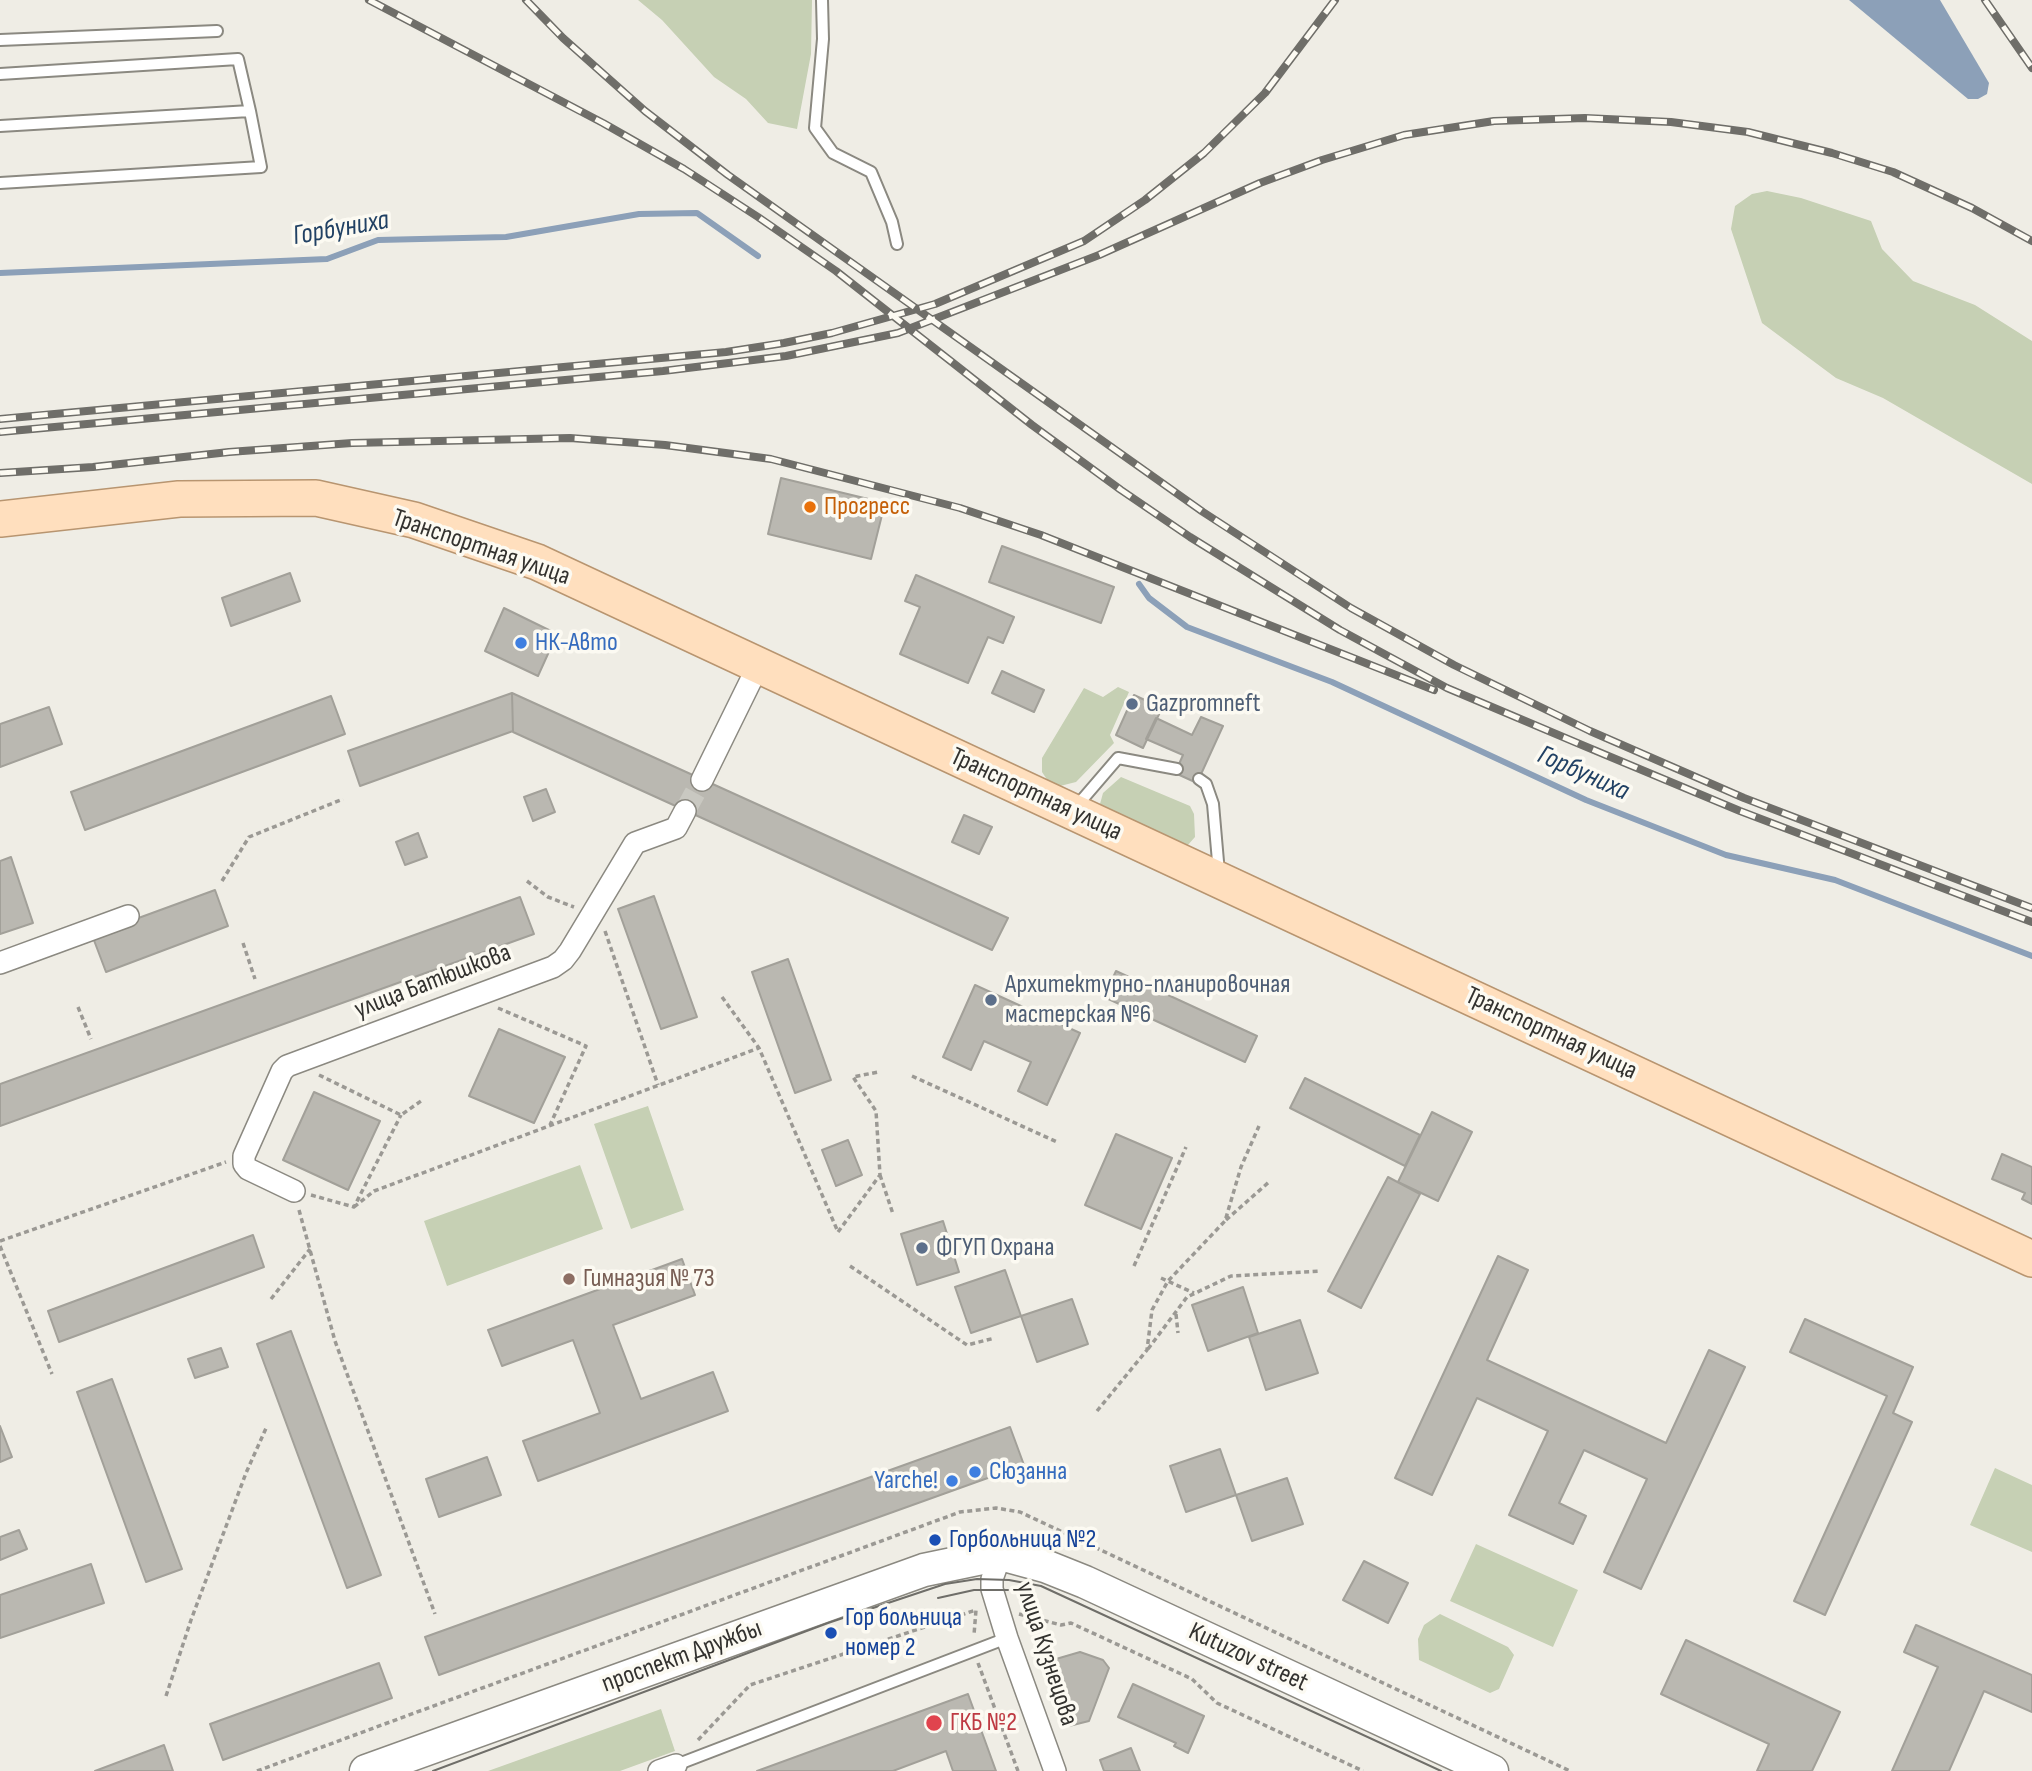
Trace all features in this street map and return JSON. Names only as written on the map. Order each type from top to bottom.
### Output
[{"type":"main road","name":"Транспортная улица","points":[[0,519],[179,499],[316,498],[414,520],[537,562],[2032,1259]]},
{"type":"main road","name":"проспект Дружбы","points":[[366,1771],[924,1570],[1001,1554]]},
{"type":"main road","name":"Kutuzov street","points":[[1001,1554],[1045,1566],[1085,1582],[1492,1771]]},
{"type":"street","points":[[702,780],[758,666]]},
{"type":"street","name":"улица Батюшкова","points":[[244,1156],[278,1077],[287,1066],[553,967],[563,960],[635,843],[676,828],[685,811]]},
{"type":"street","points":[[0,963],[128,916]]},
{"type":"street","points":[[244,1156],[244,1164],[248,1169],[294,1191]]},
{"type":"street","name":"улица Кузнецова","points":[[1001,1554],[992,1579],[992,1589],[1055,1771]]},
{"type":"lane","points":[[822,0],[823,39],[815,128],[833,153],[871,172],[897,244]]},
{"type":"lane","points":[[0,40],[217,32]]},
{"type":"lane","points":[[0,74],[238,59],[261,167],[0,183]]},
{"type":"lane","points":[[0,126],[250,111]]},
{"type":"lane","points":[[1071,813],[1118,758],[1177,769]]},
{"type":"lane","points":[[1199,779],[1206,784],[1213,804],[1219,879]]},
{"type":"lane","points":[[671,1769],[1007,1638]]},
{"type":"path","points":[[222,881],[249,837],[343,799]]},
{"type":"path","points":[[527,881],[548,897],[594,910],[658,1085]]},
{"type":"path","points":[[243,943],[255,979]]},
{"type":"path","points":[[722,997],[759,1048],[838,1232],[880,1175]]},
{"type":"path","points":[[474,998],[586,1046],[550,1125]]},
{"type":"path","points":[[78,1007],[91,1039]]},
{"type":"path","points":[[354,1207],[374,1191],[759,1048]]},
{"type":"path","points":[[295,1063],[401,1115]]},
{"type":"path","points":[[878,1072],[853,1077],[876,1111],[880,1175],[892,1214]]},
{"type":"path","points":[[912,1076],[1057,1142]]},
{"type":"path","points":[[354,1207],[401,1115],[421,1101]]},
{"type":"path","points":[[1225,1221],[1241,1167],[1259,1126]]},
{"type":"path","points":[[1134,1266],[1186,1147]]},
{"type":"path","points":[[52,1374],[0,1244],[244,1156]]},
{"type":"path","points":[[1147,1350],[1152,1310],[1168,1281],[1225,1221],[1269,1182]]},
{"type":"path","points":[[294,1191],[354,1207]]},
{"type":"path","points":[[294,1191],[335,1341],[435,1614]]},
{"type":"path","points":[[271,1299],[310,1249]]},
{"type":"path","points":[[850,1266],[967,1345],[995,1338]]},
{"type":"path","points":[[1097,1411],[1187,1297],[1231,1276],[1321,1270]]},
{"type":"path","points":[[1161,1278],[1196,1293]]},
{"type":"path","points":[[1176,1312],[1178,1333]]},
{"type":"path","points":[[166,1696],[191,1620],[246,1473],[267,1426]]},
{"type":"path","points":[[257,1771],[960,1512],[996,1508],[1020,1512],[1570,1771]]},
{"type":"path","points":[[976,1610],[1006,1611],[1061,1625],[1071,1623],[1192,1679],[1217,1703],[1363,1771]]},
{"type":"green space","points":[[638,0],[812,0],[811,54],[797,129],[768,123],[746,99],[714,77],[662,20]]},
{"type":"green space","points":[[1767,191],[1801,198],[1871,221],[1882,249],[1913,281],[1975,305],[2032,341],[2032,484],[1883,398],[1836,378],[1762,323],[1731,229],[1735,206],[1752,194]]},
{"type":"green space","points":[[1118,687],[1129,692],[1110,735],[1114,743],[1076,782],[1060,786],[1050,784],[1042,772],[1042,758],[1084,688],[1103,697]]},
{"type":"green space","points":[[1121,777],[1190,806],[1194,814],[1195,837],[1187,846],[1100,804],[1103,793]]},
{"type":"green space","points":[[648,1106],[684,1210],[631,1229],[594,1124]]},
{"type":"green space","points":[[580,1165],[603,1229],[447,1286],[424,1221]]},
{"type":"green space","points":[[1995,1468],[2032,1485],[2032,1552],[1970,1525]]},
{"type":"green space","points":[[1476,1544],[1578,1590],[1553,1647],[1450,1601]]},
{"type":"green space","points":[[1440,1614],[1508,1647],[1514,1655],[1499,1689],[1490,1693],[1419,1660],[1418,1639],[1424,1625]]},
{"type":"green space","points":[[661,1709],[675,1751],[620,1771],[488,1771]]},
{"type":"water","points":[[1849,0],[1940,0],[1989,83],[1987,94],[1978,99],[1968,99]]},
{"type":"building","points":[[781,478],[885,503],[871,559],[768,534]]},
{"type":"building","points":[[1002,546],[1114,587],[1101,623],[989,582]]},
{"type":"building","points":[[290,573],[300,601],[231,626],[222,598]]},
{"type":"building","points":[[916,575],[1014,617],[1003,643],[988,637],[968,683],[900,654],[920,607],[905,601]]},
{"type":"building","name":"НК-Авто","points":[[504,608],[557,634],[538,676],[485,651]]},
{"type":"building","points":[[1002,671],[1044,690],[1034,712],[992,693]]},
{"type":"building","points":[[512,693],[1008,918],[992,950],[513,732]]},
{"type":"building","points":[[512,693],[513,731],[360,786],[348,751]]},
{"type":"building","points":[[1134,695],[1162,708],[1143,748],[1116,735]]},
{"type":"building","points":[[331,696],[345,734],[85,830],[71,792]]},
{"type":"building","points":[[49,707],[62,744],[0,767],[0,724]]},
{"type":"building","points":[[1201,717],[1223,726],[1197,783],[1175,773],[1183,755],[1146,739],[1156,718],[1192,735]]},
{"type":"building","points":[[546,789],[555,812],[533,821],[524,797]]},
{"type":"building","points":[[964,815],[992,827],[979,854],[952,842]]},
{"type":"building","points":[[418,833],[427,857],[405,865],[396,842]]},
{"type":"building","points":[[11,857],[33,923],[0,934],[0,861]]},
{"type":"building","points":[[215,890],[228,926],[106,972],[92,935]]},
{"type":"building","points":[[654,896],[697,1017],[661,1029],[618,909]]},
{"type":"building","points":[[520,897],[534,934],[0,1126],[0,1084]]},
{"type":"building","points":[[788,959],[831,1080],[795,1093],[752,972]]},
{"type":"building","points":[[1116,971],[1257,1036],[1245,1062],[1104,997]]},
{"type":"building","points":[[975,985],[1080,1033],[1047,1105],[1018,1091],[1031,1062],[984,1041],[971,1070],[943,1057]]},
{"type":"building","points":[[499,1029],[565,1057],[534,1123],[469,1096]]},
{"type":"building","points":[[1305,1078],[1420,1135],[1405,1166],[1290,1108]]},
{"type":"building","points":[[314,1092],[380,1121],[348,1190],[283,1160]]},
{"type":"building","points":[[1432,1112],[1472,1132],[1438,1201],[1398,1182]]},
{"type":"building","points":[[1116,1134],[1172,1158],[1141,1229],[1085,1205]]},
{"type":"building","points":[[848,1140],[862,1175],[836,1186],[822,1150]]},
{"type":"building","points":[[2002,1154],[2032,1167],[2032,1204],[2022,1199],[2025,1193],[1992,1179]]},
{"type":"building","points":[[1388,1177],[1420,1194],[1361,1308],[1328,1291]]},
{"type":"building","points":[[943,1221],[959,1272],[917,1285],[901,1234]]},
{"type":"building","points":[[253,1235],[264,1267],[59,1342],[48,1311]]},
{"type":"building","points":[[1498,1256],[1528,1270],[1487,1360],[1666,1443],[1709,1350],[1745,1367],[1641,1589],[1604,1572],[1647,1479],[1584,1450],[1559,1503],[1586,1516],[1573,1544],[1509,1515],[1548,1431],[1477,1398],[1432,1495],[1395,1478]]},
{"type":"building","points":[[682,1259],[695,1295],[613,1325],[641,1399],[713,1372],[728,1411],[538,1481],[523,1441],[600,1413],[573,1340],[502,1366],[488,1330]]},
{"type":"building","points":[[1005,1270],[1021,1316],[971,1333],[955,1287]]},
{"type":"building","points":[[1243,1287],[1258,1333],[1208,1351],[1192,1305]]},
{"type":"building","points":[[1072,1299],[1088,1344],[1037,1362],[1021,1316]]},
{"type":"building","points":[[1805,1319],[1913,1367],[1893,1413],[1912,1422],[1825,1615],[1794,1601],[1887,1396],[1790,1352]]},
{"type":"building","points":[[1300,1320],[1318,1373],[1266,1390],[1249,1337]]},
{"type":"building","points":[[291,1331],[381,1575],[347,1588],[257,1344]]},
{"type":"building","points":[[221,1348],[228,1367],[195,1378],[188,1359]]},
{"type":"building","points":[[112,1379],[182,1569],[146,1582],[77,1392]]},
{"type":"building","points":[[0,1426],[12,1457],[0,1462]]},
{"type":"building","points":[[1010,1427],[1024,1465],[439,1675],[425,1637]]},
{"type":"building","points":[[1220,1449],[1236,1495],[1186,1512],[1170,1466]]},
{"type":"building","points":[[487,1457],[501,1495],[439,1517],[426,1479]]},
{"type":"building","points":[[1287,1478],[1303,1524],[1252,1541],[1236,1495]]},
{"type":"building","points":[[19,1530],[27,1549],[0,1560],[0,1537]]},
{"type":"building","points":[[1364,1561],[1408,1583],[1388,1623],[1343,1600]]},
{"type":"building","points":[[91,1564],[104,1603],[0,1638],[0,1595]]},
{"type":"building","points":[[1916,1625],[2032,1675],[2032,1712],[1984,1691],[1949,1771],[1892,1771],[1938,1667],[1904,1652]]},
{"type":"building","points":[[1686,1640],[1840,1712],[1812,1771],[1757,1771],[1769,1744],[1661,1694]]},
{"type":"building","points":[[1080,1652],[1103,1660],[1109,1668],[1089,1721],[1069,1726],[1048,1668],[1056,1659]]},
{"type":"building","points":[[379,1663],[392,1698],[223,1760],[210,1724]]},
{"type":"building","points":[[1133,1684],[1204,1716],[1188,1753],[1174,1746],[1176,1743],[1118,1717]]},
{"type":"building","name":"ГКБ №2","points":[[968,1694],[996,1771],[953,1771],[946,1751],[893,1771],[757,1771]]},
{"type":"building","points":[[164,1745],[173,1771],[95,1771]]},
{"type":"building","points":[[1131,1748],[1140,1771],[1104,1771],[1100,1760]]},
{"type":"waterway","name":"Горбуниха","points":[[0,273],[327,259],[378,240],[506,237],[639,214],[697,213],[758,256]]},
{"type":"waterway","name":"Горбуниха","points":[[1139,584],[1149,598],[1187,627],[1332,682],[1586,800],[1726,855],[1835,880],[2032,956]]},
{"type":"tunnel","points":[[685,811],[702,780]]},
{"type":"tram line","points":[[433,1771],[828,1623],[945,1584],[977,1579],[1009,1580],[1041,1586],[1441,1771]]},
{"type":"tram line","points":[[938,1598],[974,1590],[1008,1590]]},
{"type":"railway","points":[[369,0],[603,123],[684,169],[758,217],[836,271],[1032,425],[1121,490],[1190,537],[1340,630],[1447,688],[1582,745],[1740,811],[2032,922]]},
{"type":"railway","points":[[526,0],[563,38],[645,111],[728,175],[1203,512],[1351,608],[1454,665],[1590,731],[1744,798],[2032,908]]},
{"type":"railway","points":[[0,419],[726,352],[832,333],[935,304],[1084,241],[1145,200],[1204,153],[1265,93],[1335,0]]},
{"type":"railway","points":[[1985,0],[2032,68]]},
{"type":"railway","points":[[0,432],[663,371],[786,356],[898,333],[1099,255],[1260,183],[1322,160],[1404,135],[1494,121],[1585,118],[1671,122],[1748,132],[1893,172],[1972,208],[2032,241]]},
{"type":"railway","points":[[0,473],[352,443],[570,438],[665,445],[771,459],[960,508],[1041,535],[1434,690]]},
{"type":"place","name":"Прогресс","points":[[810,507]]},
{"type":"place","name":"НК-Авто","points":[[521,643]]},
{"type":"place","name":"Gazpromneft","points":[[1132,704]]},
{"type":"place","name":"Архитектурно-планировочная мастерская №6","points":[[991,1000]]},
{"type":"place","name":"ФГУП Охрана","points":[[922,1248]]},
{"type":"place","name":"Гимназия № 73","points":[[569,1279]]},
{"type":"place","name":"Сюзанна","points":[[975,1472]]},
{"type":"place","name":"Yarche!","points":[[952,1481]]},
{"type":"place","name":"Горбольница №2","points":[[935,1540]]},
{"type":"place","name":"Гор больница номер 2","points":[[831,1633]]},
{"type":"place","name":"ГКБ №2","points":[[934,1723]]}]
